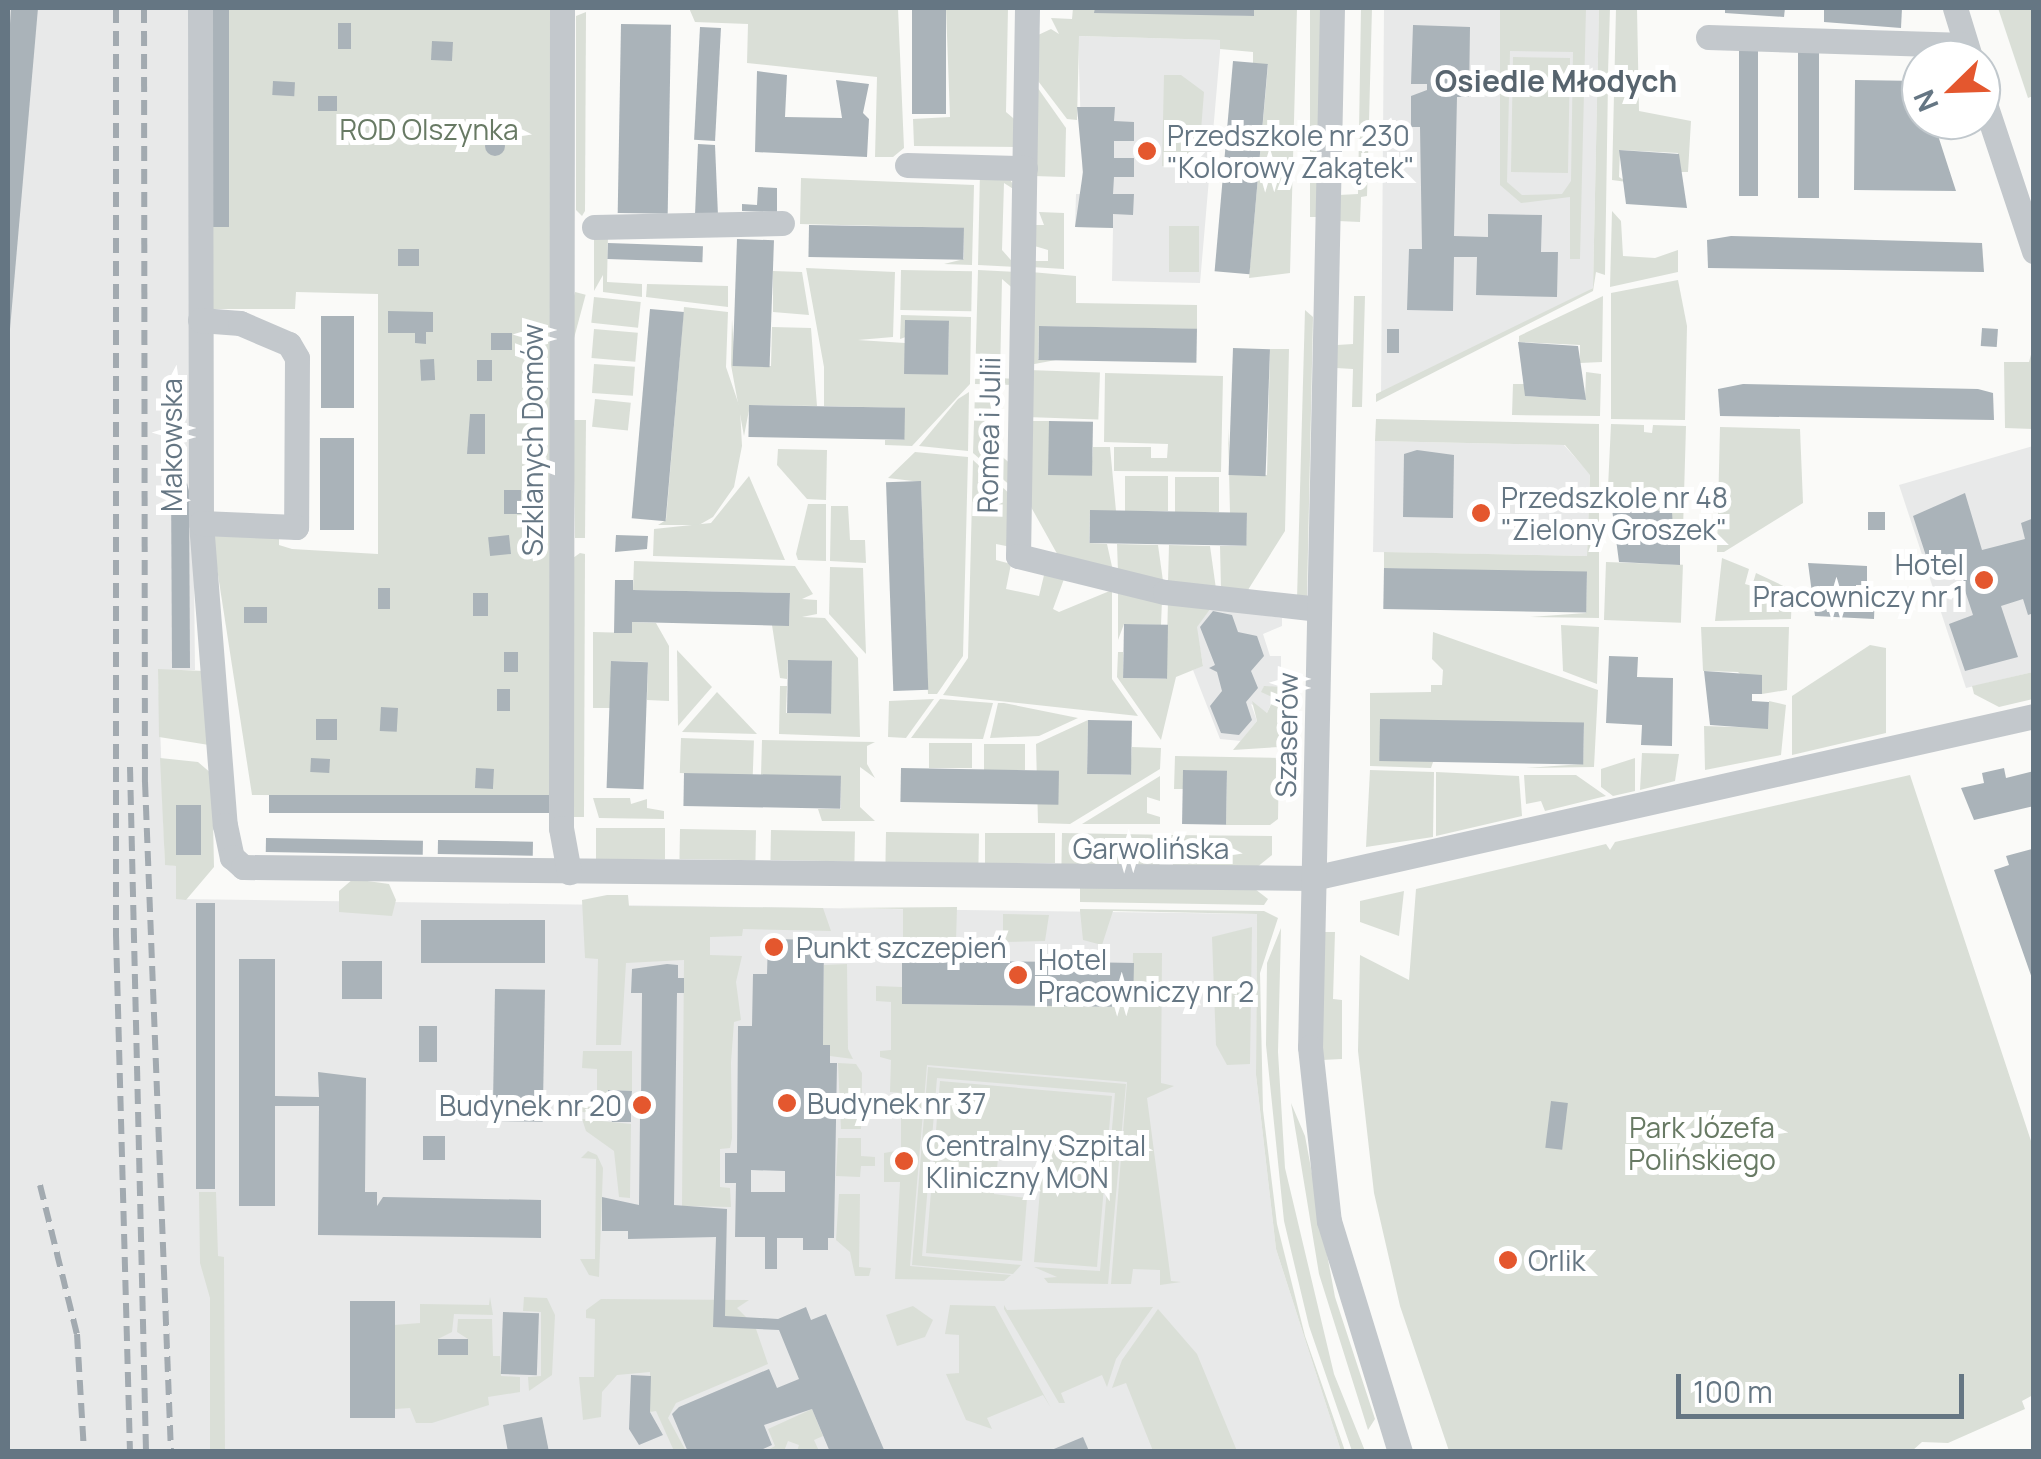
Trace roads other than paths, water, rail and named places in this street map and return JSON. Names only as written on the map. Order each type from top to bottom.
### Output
[{"type":"street","name":"Makowska","points":[[200,8],[201,523],[225,825],[232,858],[251,868]]},
{"type":"street","name":"Szklanych Domów","points":[[562,8],[561,828],[569,872]]},
{"type":"street","name":"Romea i Julii","points":[[1028,8],[1018,556],[1166,592],[1318,609]]},
{"type":"street","name":"Szaserów","points":[[1332,8],[1310,1048],[1329,1221],[1400,1452]]},
{"type":"street","points":[[1955,8],[1964,40]]},
{"type":"street","points":[[1708,38],[1901,48]]},
{"type":"street","points":[[1997,140],[2034,251]]},
{"type":"street","points":[[907,165],[1024,168]]},
{"type":"street","points":[[594,227],[782,223]]},
{"type":"street","points":[[200,320],[240,323],[289,344],[297,358],[296,527],[201,523]]},
{"type":"street","name":"Garwolińska","points":[[251,868],[1313,878],[2034,716]]},
{"type":"railway","points":[[116,8],[116,935],[130,1452]]},
{"type":"railway","points":[[144,8],[145,782],[171,1452]]},
{"type":"railway","points":[[130,767],[146,1452]]},
{"type":"railway","points":[[40,1185],[77,1334],[84,1452]]},
{"type":"place","name":"Przedszkole nr 230 \"Kolorowy Zakątek\"","points":[[1147,151]]},
{"type":"place","name":"Przedszkole nr 48 \"Zielony Groszek\"","points":[[1481,513]]},
{"type":"place","name":"Hotel Pracowniczy nr 1","points":[[1984,580]]},
{"type":"place","name":"Punkt szczepień","points":[[774,947]]},
{"type":"place","name":"Hotel Pracowniczy nr 2","points":[[1018,975]]},
{"type":"place","name":"Budynek nr 37","points":[[787,1103]]},
{"type":"place","name":"Budynek nr 20","points":[[642,1105]]},
{"type":"place","name":"Centralny Szpital Kliniczny MON","points":[[904,1161]]},
{"type":"place","name":"Orlik","points":[[1508,1260]]},
{"type":"district","name":"Osiedle Młodych","points":[[1556,81]]},
{"type":"park label","name":"ROD Olszynka","points":[[429,129]]},
{"type":"park label","name":"Park Józefa Polińskiego","points":[[1702,1143]]}]
